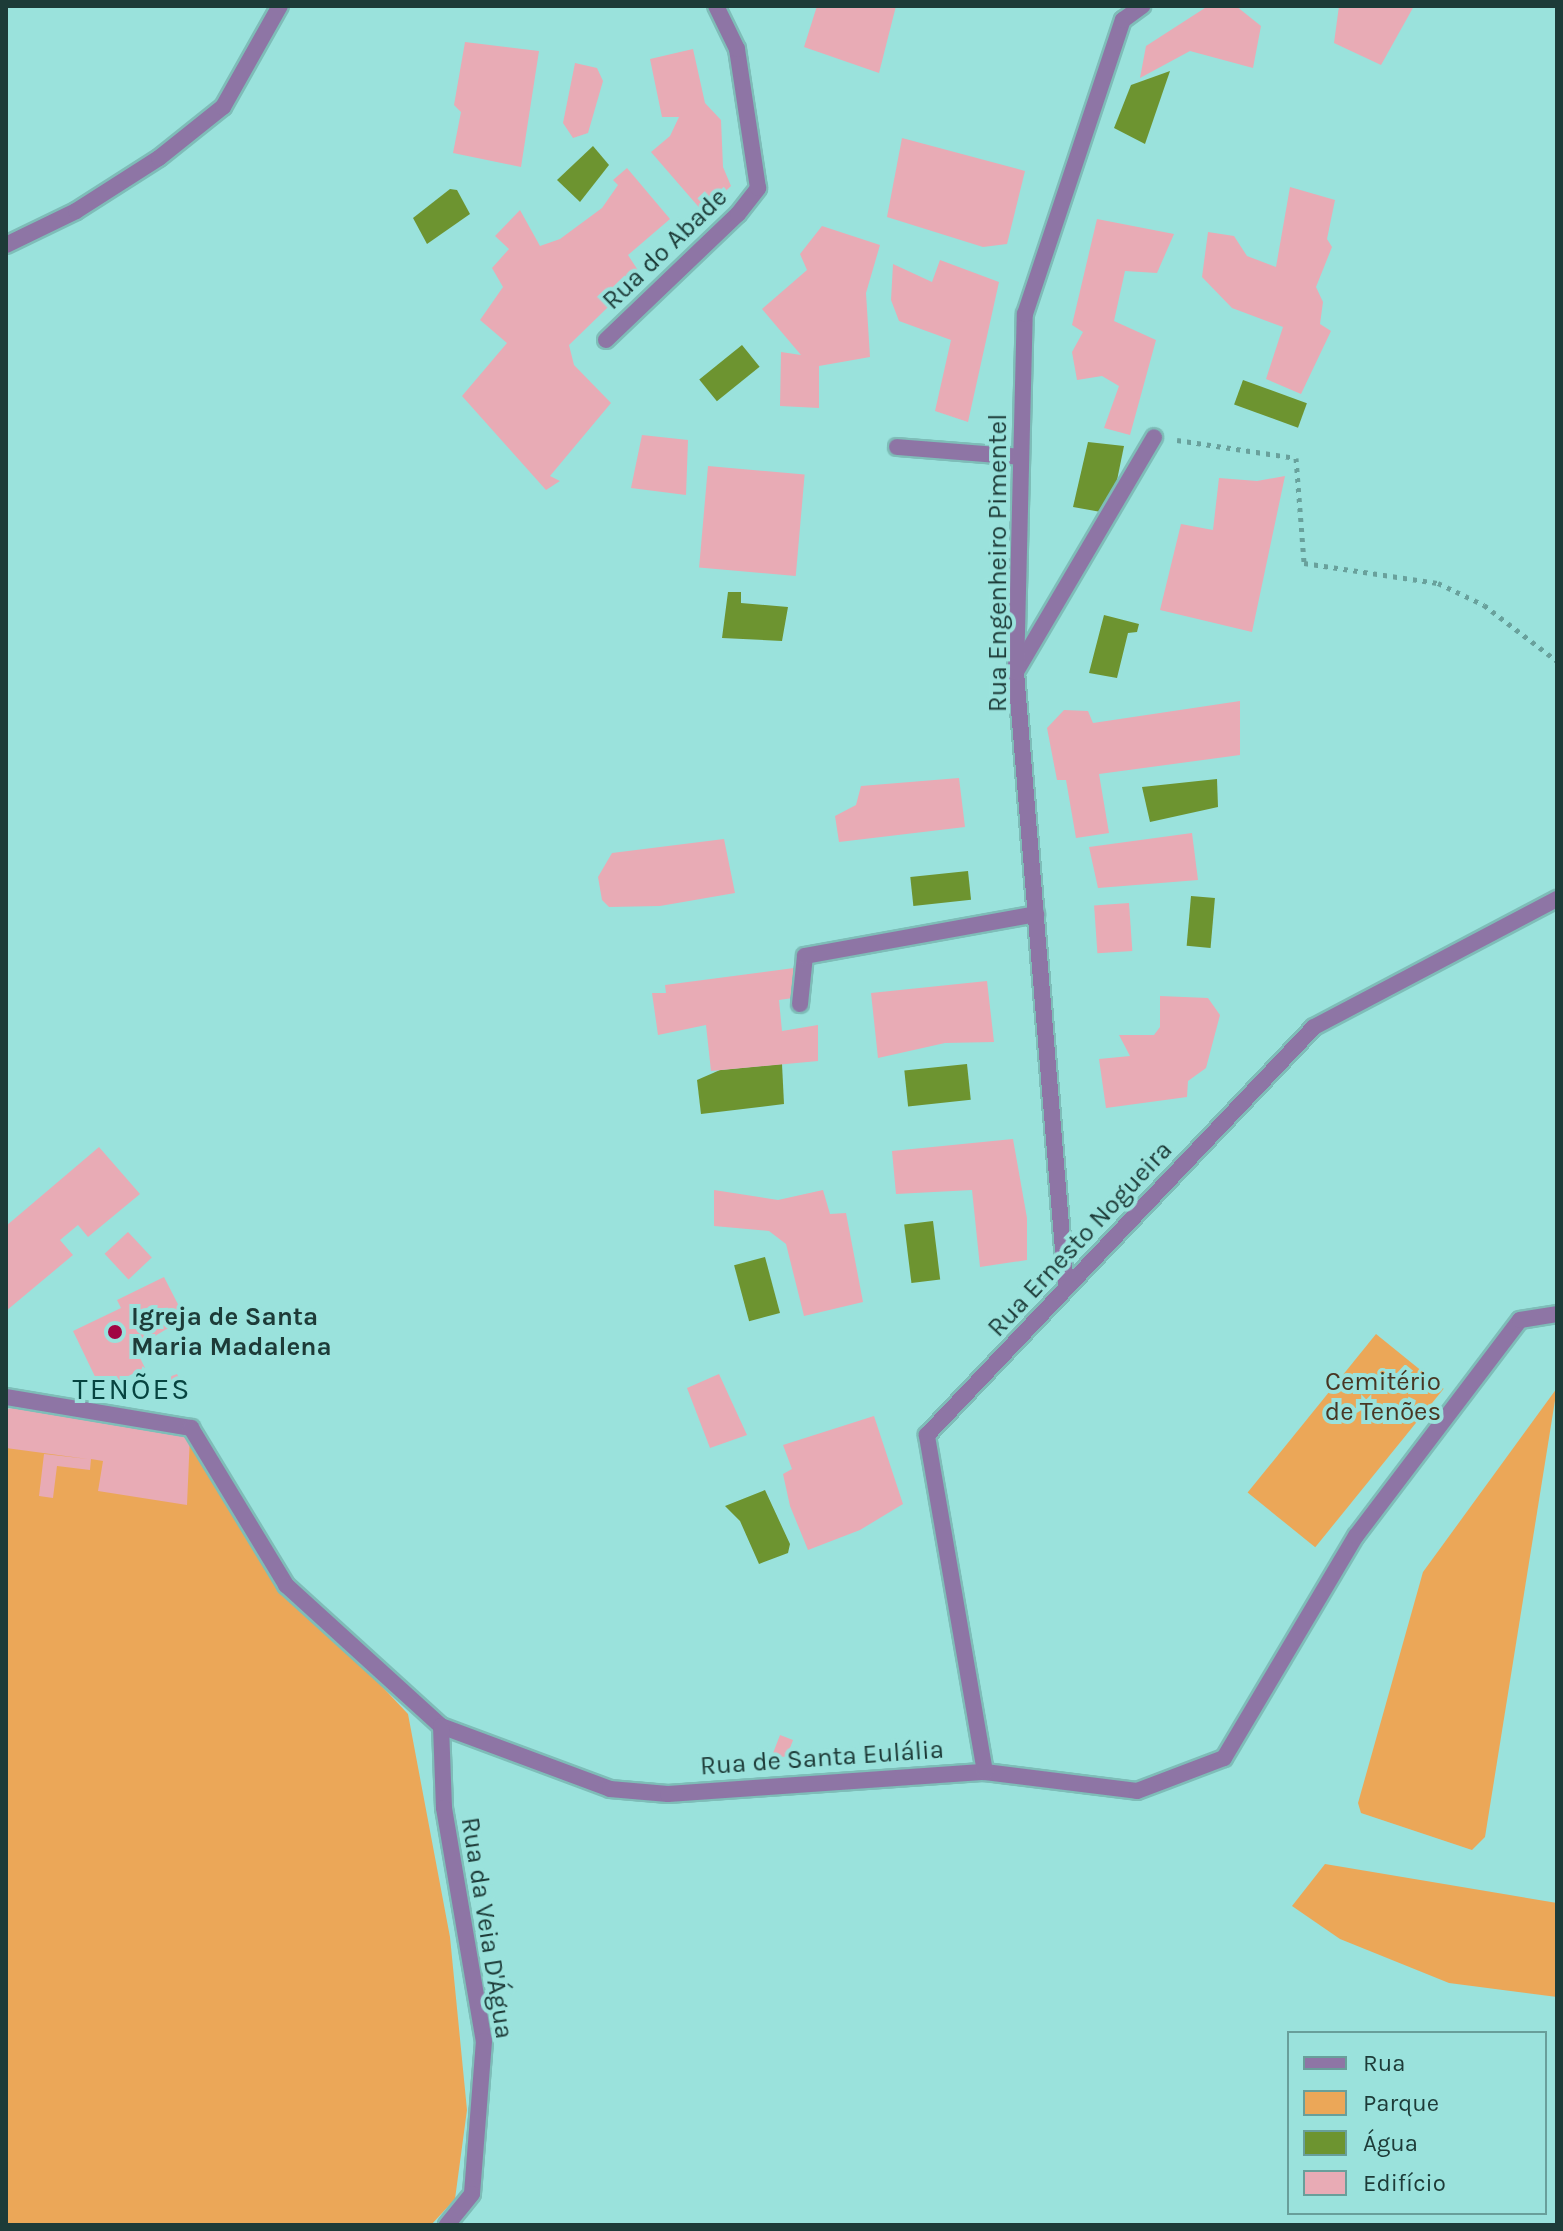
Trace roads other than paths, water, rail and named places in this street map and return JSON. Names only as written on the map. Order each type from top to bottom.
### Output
[{"type":"street","points":[[6,245],[88,204],[223,107],[280,6]]},
{"type":"street","name":"Rua do Abade","points":[[606,340],[738,214],[758,188],[737,49],[716,6]]},
{"type":"street","name":"Rua Engenheiro Pimentel","points":[[1066,1287],[1016,672],[1025,314],[1123,20],[1142,6]]},
{"type":"street","points":[[1016,672],[1154,437]]},
{"type":"street","points":[[897,447],[1021,457]]},
{"type":"street","name":"Rua Ernesto Nogueira","points":[[985,1772],[927,1435],[1314,1027],[1557,899]]},
{"type":"street","points":[[800,1004],[805,956],[1036,914]]},
{"type":"street","name":"Rua de Santa Eulália","points":[[6,1397],[191,1428],[286,1585],[441,1726],[624,1790],[668,1794],[985,1772],[1137,1791],[1224,1758],[1365,1523],[1520,1320],[1557,1314]]},
{"type":"street","name":"Rua da Veia D'Água","points":[[441,1726],[444,1808],[484,2041],[472,2194],[447,2225]]},
{"type":"water","points":[[1170,71],[1145,144],[1114,128],[1131,85]]},
{"type":"water","points":[[593,146],[609,165],[580,202],[557,180]]},
{"type":"water","points":[[450,189],[457,190],[470,214],[427,244],[413,218]]},
{"type":"water","points":[[742,345],[760,367],[717,401],[699,380]]},
{"type":"water","points":[[1243,380],[1307,403],[1298,428],[1234,404]]},
{"type":"water","points":[[1088,442],[1124,446],[1115,490],[1101,512],[1073,507]]},
{"type":"water","points":[[728,592],[741,592],[741,603],[788,607],[782,641],[722,638]]},
{"type":"water","points":[[1104,615],[1139,624],[1137,632],[1128,633],[1117,678],[1089,673]]},
{"type":"water","points":[[1217,779],[1218,807],[1150,822],[1142,787]]},
{"type":"water","points":[[968,871],[971,900],[913,906],[910,877]]},
{"type":"water","points":[[1191,896],[1215,898],[1211,948],[1187,946]]},
{"type":"water","points":[[782,1064],[784,1104],[701,1114],[697,1080],[720,1070]]},
{"type":"water","points":[[967,1064],[971,1100],[908,1106],[904,1071]]},
{"type":"water","points":[[933,1221],[940,1280],[911,1283],[904,1225]]},
{"type":"water","points":[[765,1257],[780,1313],[749,1321],[734,1265]]},
{"type":"water","points":[[765,1490],[790,1544],[788,1553],[759,1564],[740,1521],[725,1506]]},
{"type":"place","name":"Igreja de Santa Maria Madalena","points":[[115,1332]]},
{"type":"district","name":"TENÕES","points":[[132,1389]]},
{"type":"park label","name":"Cemitério de Tenões","points":[[1383,1397]]}]
